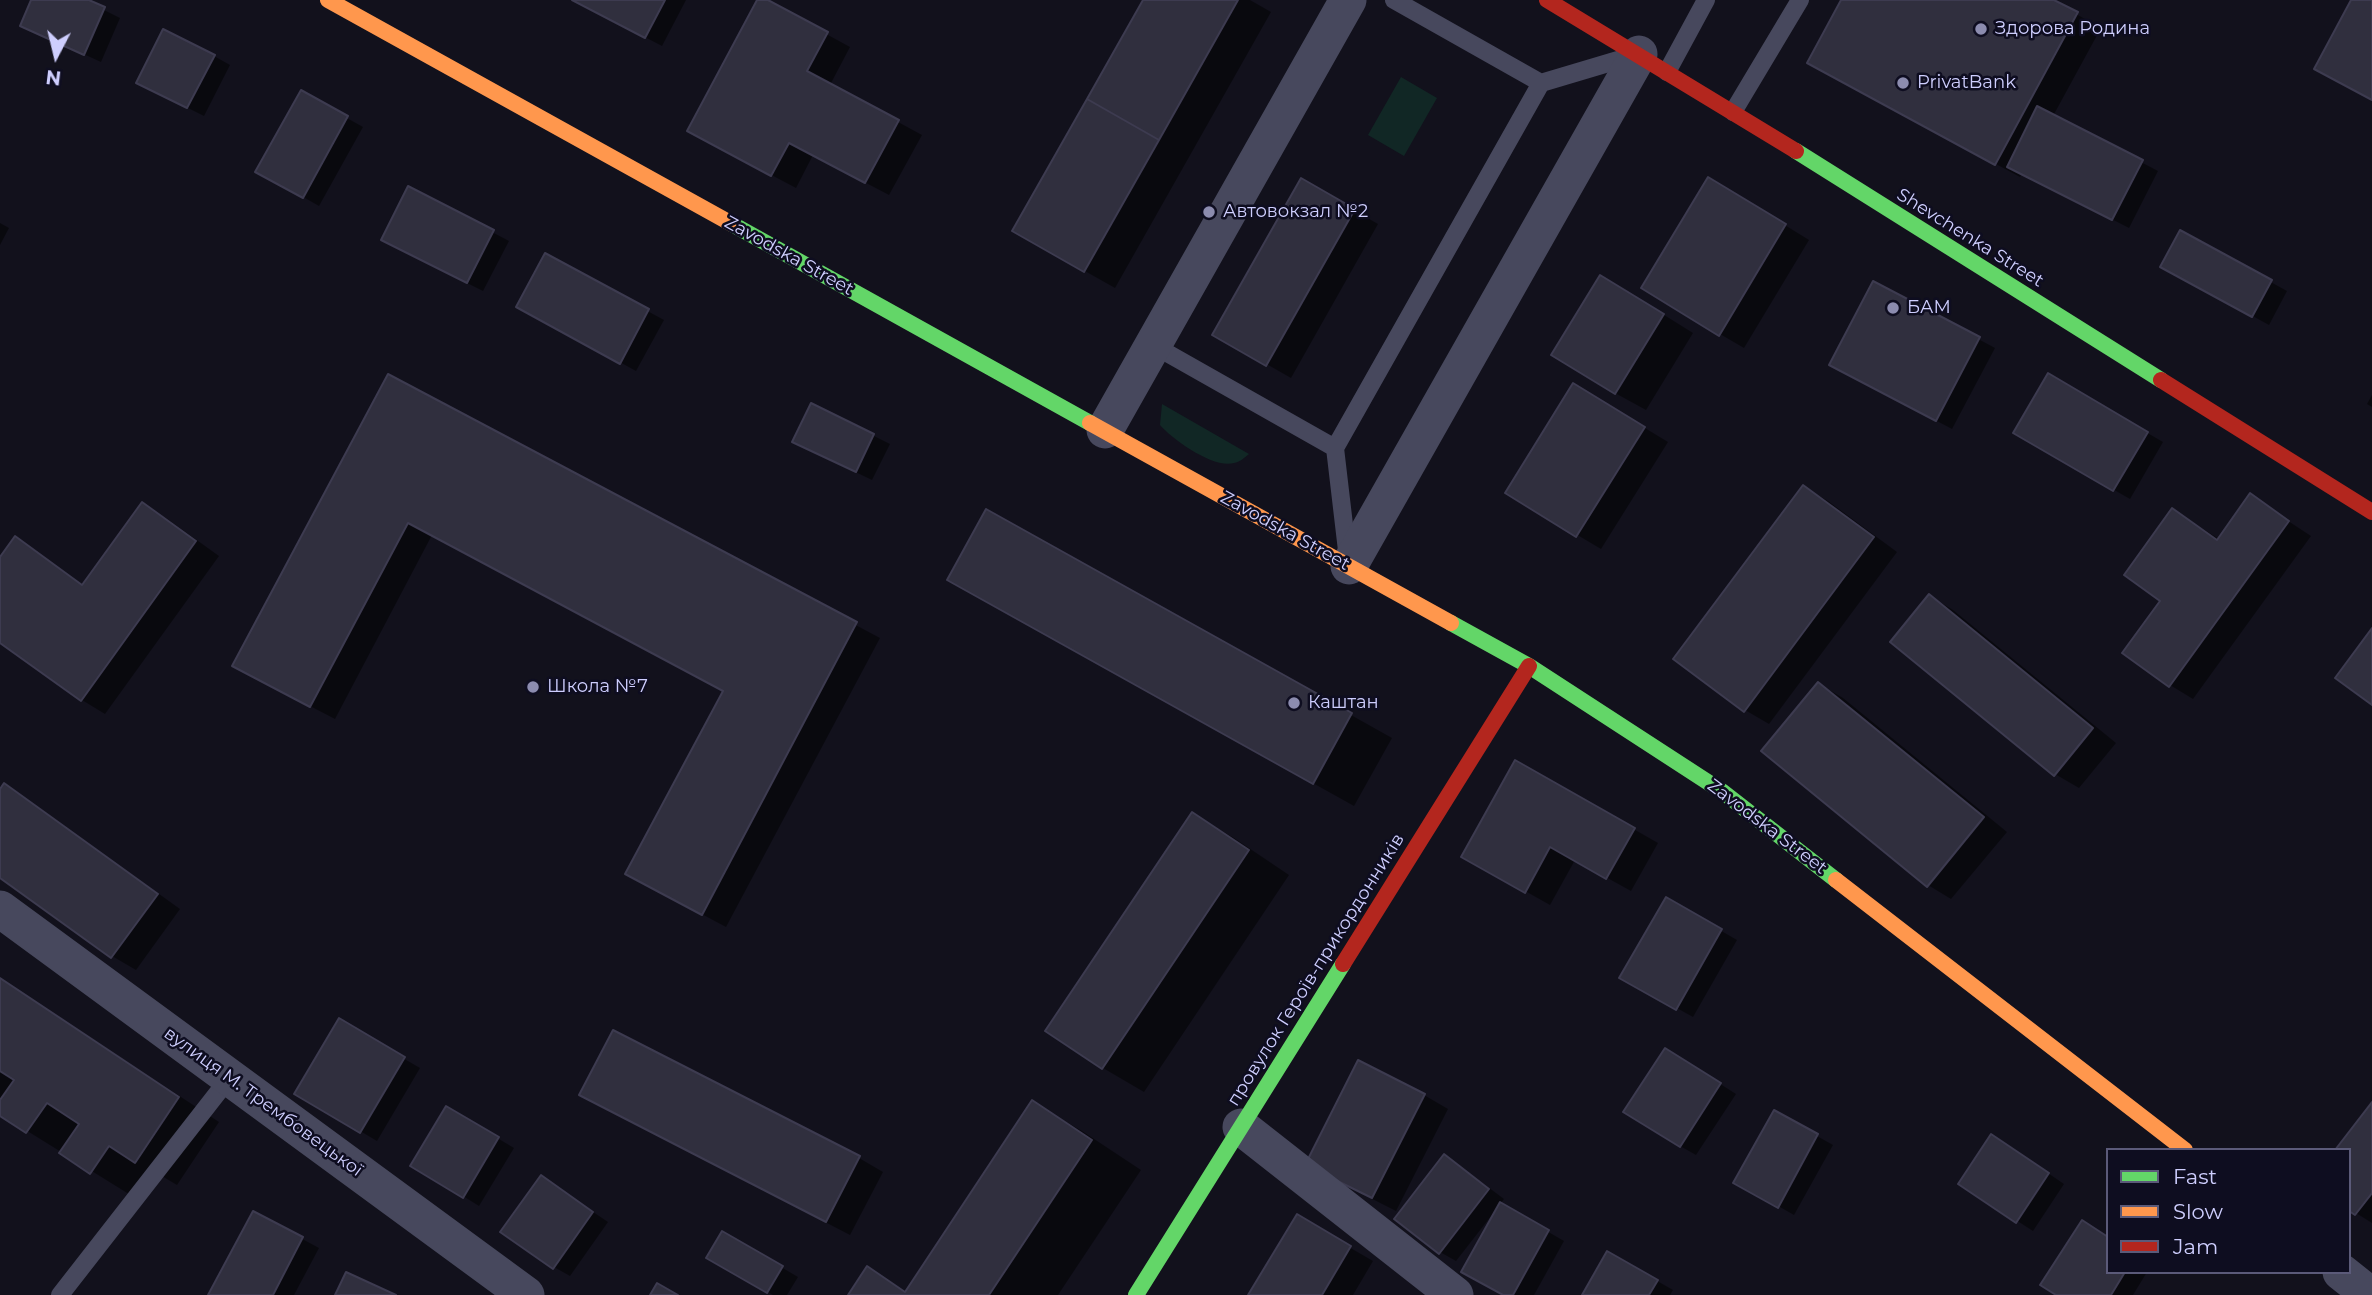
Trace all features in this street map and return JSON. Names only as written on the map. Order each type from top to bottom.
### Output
[{"type":"street","name":"Zavodska Street","points":[[328,0],[1529,666],[1723,792],[2182,1148]]},
{"type":"street","points":[[1105,430],[1349,0]]},
{"type":"street","name":"Shevchenka Street","points":[[1547,0],[1733,112],[2372,512]]},
{"type":"street","points":[[1349,566],[1653,63]]},
{"type":"street","name":"провулок Героїв-прикордонників","points":[[1136,1295],[1529,666]]},
{"type":"street","name":"вулиця М. Трембовецької","points":[[0,909],[526,1295]]},
{"type":"street","points":[[1241,1127],[1455,1295]]},
{"type":"street","points":[[2344,1274],[2370,1295]]},
{"type":"lane","points":[[1394,0],[1541,83],[1653,63],[1706,0]]},
{"type":"lane","points":[[1733,112],[1800,0]]},
{"type":"lane","points":[[1349,566],[1335,448],[1541,83]]},
{"type":"lane","points":[[1153,345],[1335,448]]},
{"type":"lane","points":[[60,1295],[230,1077]]},
{"type":"green space","points":[[1401,77],[1437,98],[1404,156],[1368,135]]},
{"type":"green space","points":[[1162,404],[1249,454],[1238,462],[1226,464],[1194,452],[1160,425]]},
{"type":"building","points":[[31,0],[89,0],[105,7],[84,55],[20,26]]},
{"type":"building","points":[[572,0],[665,0],[645,38]]},
{"type":"building","points":[[757,0],[768,0],[828,32],[807,71],[899,120],[865,183],[789,143],[771,176],[687,131]]},
{"type":"building","points":[[1143,0],[1238,0],[1159,140],[1087,99]]},
{"type":"building","points":[[1841,0],[2054,0],[2078,12],[1995,165],[1807,63]]},
{"type":"building","points":[[2351,0],[2372,0],[2372,100],[2314,69]]},
{"type":"building","points":[[163,29],[215,55],[187,108],[136,83]]},
{"type":"building","points":[[301,90],[348,116],[303,198],[255,172]]},
{"type":"building","points":[[1087,99],[1159,140],[1084,272],[1012,231]]},
{"type":"building","points":[[2037,106],[2143,160],[2112,220],[2007,167]]},
{"type":"building","points":[[1708,177],[1786,224],[1719,336],[1641,288]]},
{"type":"building","points":[[1301,178],[1355,209],[1266,366],[1212,335]]},
{"type":"building","points":[[408,186],[494,230],[467,283],[381,240]]},
{"type":"building","points":[[2180,230],[2272,280],[2252,317],[2160,267]]},
{"type":"building","points":[[545,253],[649,309],[620,364],[516,307]]},
{"type":"building","points":[[1600,275],[1664,314],[1615,394],[1551,355]]},
{"type":"building","points":[[1873,281],[1980,337],[1936,421],[1829,365]]},
{"type":"building","points":[[2048,373],[2148,432],[2113,491],[2013,433]]},
{"type":"building","points":[[388,374],[857,622],[702,915],[625,874],[723,691],[408,523],[310,707],[232,666]]},
{"type":"building","points":[[1573,383],[1645,427],[1576,537],[1505,493]]},
{"type":"building","points":[[811,403],[874,434],[856,472],[792,442]]},
{"type":"building","points":[[1803,485],[1874,537],[1744,712],[1673,659]]},
{"type":"building","points":[[2250,493],[2289,521],[2169,687],[2122,653],[2160,601],[2124,575],[2172,508],[2217,540]]},
{"type":"building","points":[[142,502],[196,541],[81,701],[0,643],[0,557],[15,536],[82,585]]},
{"type":"building","points":[[986,509],[1352,713],[1313,784],[947,580]]},
{"type":"building","points":[[1929,594],[2093,728],[2054,776],[1890,642]]},
{"type":"building","points":[[2372,628],[2372,705],[2335,678]]},
{"type":"building","points":[[1818,682],[1984,817],[1927,887],[1761,751]]},
{"type":"building","points":[[1515,760],[1635,828],[1606,879],[1550,847],[1525,893],[1461,857]]},
{"type":"building","points":[[4,783],[158,894],[111,958],[0,878],[0,789]]},
{"type":"building","points":[[1192,812],[1249,850],[1102,1069],[1045,1031]]},
{"type":"building","points":[[1666,897],[1722,929],[1676,1010],[1619,978]]},
{"type":"building","points":[[0,978],[179,1097],[135,1163],[109,1146],[90,1174],[59,1153],[79,1124],[47,1103],[26,1133],[0,1116],[0,1100],[14,1080],[0,1071]]},
{"type":"building","points":[[339,1018],[405,1057],[360,1133],[294,1094]]},
{"type":"building","points":[[613,1030],[860,1156],[826,1222],[579,1095]]},
{"type":"building","points":[[1665,1048],[1721,1083],[1680,1147],[1623,1112]]},
{"type":"building","points":[[1358,1060],[1425,1094],[1372,1198],[1305,1165]]},
{"type":"building","points":[[1032,1100],[1092,1140],[989,1295],[848,1295],[867,1266],[905,1292]]},
{"type":"building","points":[[2372,1102],[2372,1193],[2355,1215],[2351,1212],[2351,1148],[2337,1148]]},
{"type":"building","points":[[446,1106],[499,1137],[463,1198],[410,1166]]},
{"type":"building","points":[[1774,1110],[1818,1134],[1778,1208],[1733,1183]]},
{"type":"building","points":[[1991,1134],[2049,1173],[2016,1223],[1958,1184]]},
{"type":"building","points":[[1444,1154],[1489,1189],[1439,1254],[1394,1219]]},
{"type":"building","points":[[541,1175],[593,1212],[553,1269],[500,1232]]},
{"type":"building","points":[[1500,1202],[1549,1230],[1513,1295],[1503,1295],[1461,1272]]},
{"type":"building","points":[[253,1211],[303,1237],[273,1295],[208,1295]]},
{"type":"building","points":[[1297,1214],[1351,1246],[1322,1295],[1248,1295]]},
{"type":"building","points":[[2082,1220],[2106,1236],[2106,1274],[2124,1274],[2111,1295],[2056,1295],[2040,1285]]},
{"type":"building","points":[[722,1231],[783,1266],[767,1293],[706,1258]]},
{"type":"building","points":[[1607,1251],[1658,1280],[1649,1295],[1582,1295]]},
{"type":"building","points":[[346,1272],[396,1295],[335,1295]]},
{"type":"building","points":[[657,1283],[678,1295],[650,1295]]},
{"type":"traffic: fast","points":[[1796,151],[2161,380]]},
{"type":"traffic: fast","points":[[732,224],[1090,423]]},
{"type":"traffic: fast","points":[[1451,623],[1529,666],[1723,792],[1836,880]]},
{"type":"traffic: fast","points":[[1136,1295],[1343,964]]},
{"type":"traffic: slow","points":[[328,0],[732,224]]},
{"type":"traffic: slow","points":[[1090,423],[1451,623]]},
{"type":"traffic: slow","points":[[1836,880],[2182,1148]]},
{"type":"traffic: jam","points":[[1547,0],[1796,151]]},
{"type":"traffic: jam","points":[[2161,380],[2372,512]]},
{"type":"traffic: jam","points":[[1343,964],[1529,666]]},
{"type":"place","name":"Здорова Родина","points":[[1981,29]]},
{"type":"place","name":"PrivatBank","points":[[1903,83]]},
{"type":"place","name":"Автовокзал №2","points":[[1209,212]]},
{"type":"place","name":"БАМ","points":[[1893,308]]},
{"type":"place","name":"Школа №7","points":[[533,687]]},
{"type":"place","name":"Каштан","points":[[1294,703]]}]
